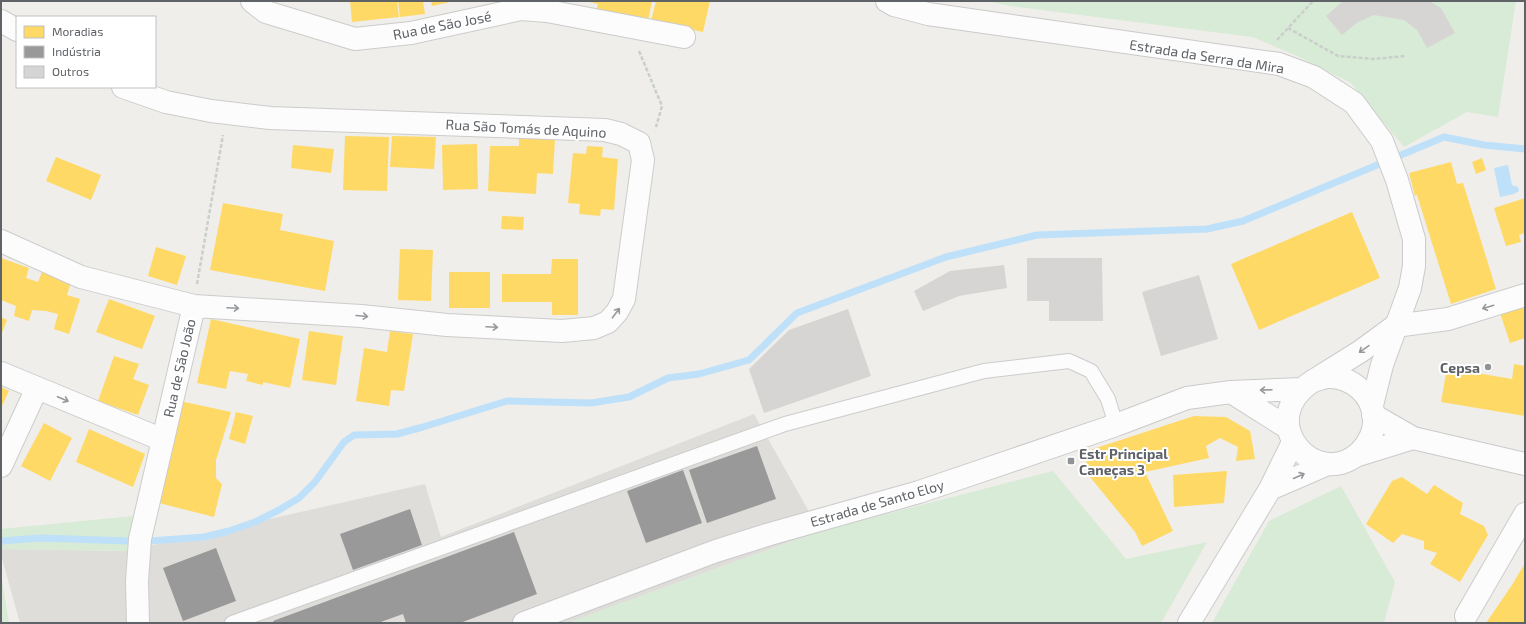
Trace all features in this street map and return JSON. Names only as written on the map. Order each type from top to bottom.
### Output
[{"type":"street","name":"Rua de São José","points":[[252,1],[266,12],[355,39],[411,33],[521,8],[684,37]]},
{"type":"street","name":"Estrada da Serra da Mira","points":[[887,1],[894,5],[928,14],[1279,64],[1314,77],[1354,103],[1382,140],[1397,180],[1414,239],[1414,266],[1410,288],[1382,365],[1372,410]]},
{"type":"street","points":[[1,21],[16,29]]},
{"type":"street","name":"Rua São Tomás de Aquino","points":[[126,88],[166,102],[227,113],[270,118],[605,130],[621,134],[639,143]]},
{"type":"street","points":[[1,241],[81,277],[194,306],[361,316],[447,325],[562,331],[594,328],[608,322],[617,312],[624,299],[643,160],[639,143]]},
{"type":"street","points":[[1190,623],[1270,489],[1290,435],[1288,414],[1292,400],[1307,385],[1361,351],[1395,326],[1448,319],[1525,295]]},
{"type":"street","name":"Rua de São João","points":[[138,623],[137,581],[140,539],[194,306]]},
{"type":"street","points":[[1,373],[163,440]]},
{"type":"street","points":[[1307,385],[1326,377],[1341,378],[1354,384],[1364,393],[1372,410],[1374,420],[1372,434],[1365,447],[1355,456]]},
{"type":"street","name":"Estrada de Santo Eloy","points":[[524,623],[716,551],[770,534],[919,492],[1187,398],[1307,385]]},
{"type":"street","points":[[1,466],[37,388]]},
{"type":"street","points":[[1232,392],[1290,435],[1302,453],[1314,461],[1328,464]]},
{"type":"street","points":[[1372,410],[1413,438],[1525,464]]},
{"type":"street","points":[[1270,489],[1328,464],[1342,462],[1355,456],[1413,438]]},
{"type":"street","points":[[1466,616],[1525,514]]},
{"type":"lane","points":[[232,623],[786,424],[984,371],[1069,361],[1091,371],[1108,399],[1116,424]]},
{"type":"path","points":[[1257,62],[1313,1]]},
{"type":"path","points":[[629,26],[662,106],[655,131],[639,143]]},
{"type":"path","points":[[1288,28],[1338,56],[1374,59],[1405,56]]},
{"type":"path","name":"Rua de São João","points":[[194,306],[227,113]]},
{"type":"shaded area","points":[[754,414],[820,531],[567,623],[20,623],[1,555],[1,549],[127,551],[425,484],[441,537]]},
{"type":"green space","points":[[986,1],[1516,1],[1498,117],[1467,112],[1404,147],[1351,83],[1295,55],[1252,37],[1011,6]]},
{"type":"green space","points":[[1053,471],[1126,559],[1207,542],[1161,623],[567,623],[820,531]]},
{"type":"green space","points":[[1341,486],[1395,582],[1384,623],[1212,623],[1269,521]]},
{"type":"green space","points":[[133,516],[127,551],[1,549],[1,529]]},
{"type":"green space","points":[[2,580],[9,623],[1,623]]},
{"type":"water","points":[[1508,165],[1512,185],[1518,187],[1519,191],[1514,194],[1500,197],[1494,168]]},
{"type":"building: Moradias","points":[[350,1],[397,1],[399,17],[352,22]]},
{"type":"building: Moradias","points":[[398,1],[423,1],[425,14],[400,17]]},
{"type":"building: Moradias","points":[[431,1],[450,1],[450,2],[432,6]]},
{"type":"building: Moradias","points":[[585,1],[652,1],[648,21],[596,11],[598,4]]},
{"type":"building: Moradias","points":[[656,1],[710,1],[703,32],[651,21]]},
{"type":"building: Moradias","points":[[345,136],[389,137],[387,191],[343,190]]},
{"type":"building: Moradias","points":[[392,136],[436,137],[434,169],[390,167]]},
{"type":"building: Moradias","points":[[519,137],[555,140],[553,174],[537,173],[536,194],[488,191],[490,146],[519,146]]},
{"type":"building: Moradias","points":[[477,144],[478,189],[443,190],[442,145]]},
{"type":"building: Moradias","points":[[293,145],[334,149],[331,173],[291,168]]},
{"type":"building: Moradias","points":[[587,146],[603,147],[602,157],[618,159],[614,210],[601,209],[600,216],[579,214],[580,204],[568,203],[573,153],[586,154]]},
{"type":"building: Moradias","points":[[56,157],[101,175],[91,200],[46,181]]},
{"type":"building: Moradias","points":[[1482,158],[1486,170],[1476,174],[1472,162]]},
{"type":"building: Moradias","points":[[1451,162],[1457,184],[1463,183],[1496,289],[1451,304],[1417,195],[1415,196],[1409,173]]},
{"type":"building: Moradias","points":[[1525,198],[1525,233],[1519,235],[1521,242],[1506,246],[1494,208]]},
{"type":"building: Moradias","points":[[223,203],[283,214],[280,230],[334,241],[325,291],[210,270]]},
{"type":"building: Moradias","points":[[1352,212],[1380,278],[1259,330],[1231,264]]},
{"type":"building: Moradias","points":[[502,216],[524,217],[523,230],[501,229]]},
{"type":"building: Moradias","points":[[156,247],[186,256],[177,285],[148,276]]},
{"type":"building: Moradias","points":[[400,249],[433,250],[431,301],[398,300]]},
{"type":"building: Moradias","points":[[1,258],[29,268],[26,278],[38,282],[42,272],[71,282],[67,295],[80,299],[69,334],[54,329],[58,314],[32,310],[29,321],[14,316],[16,306],[1,300]]},
{"type":"building: Moradias","points":[[552,259],[578,259],[578,315],[552,315],[552,302],[502,302],[502,274],[551,274]]},
{"type":"building: Moradias","points":[[449,272],[490,272],[490,308],[449,308]]},
{"type":"building: Moradias","points":[[109,299],[155,316],[142,349],[96,332]]},
{"type":"building: Moradias","points":[[1525,305],[1525,338],[1510,343],[1500,313]]},
{"type":"building: Moradias","points":[[1,317],[7,320],[1,335]]},
{"type":"building: Moradias","points":[[211,319],[300,339],[290,388],[263,382],[263,385],[246,381],[248,374],[230,371],[226,389],[197,383]]},
{"type":"building: Moradias","points":[[309,331],[343,336],[336,385],[302,380]]},
{"type":"building: Moradias","points":[[390,331],[413,334],[404,391],[391,390],[389,406],[356,401],[364,348],[387,352]]},
{"type":"building: Moradias","points":[[114,356],[139,364],[133,379],[149,385],[138,415],[98,401]]},
{"type":"building: Moradias","points":[[1514,364],[1525,366],[1525,416],[1441,402],[1447,368],[1512,379]]},
{"type":"building: Moradias","points":[[1,387],[9,391],[1,408]]},
{"type":"building: Moradias","points":[[180,401],[231,412],[216,460],[216,478],[222,484],[214,517],[155,502]]},
{"type":"building: Moradias","points":[[236,412],[253,416],[245,444],[229,439]]},
{"type":"building: Moradias","points":[[1194,416],[1226,417],[1250,431],[1255,459],[1236,461],[1238,447],[1220,438],[1206,446],[1209,458],[1145,472],[1173,531],[1142,546],[1135,532],[1090,477],[1084,452]]},
{"type":"building: Moradias","points":[[44,423],[72,438],[50,481],[21,466]]},
{"type":"building: Moradias","points":[[89,429],[145,454],[133,487],[76,462]]},
{"type":"building: Moradias","points":[[1227,471],[1224,503],[1174,507],[1173,475]]},
{"type":"building: Moradias","points":[[1402,477],[1427,494],[1434,485],[1463,503],[1460,514],[1484,526],[1488,535],[1460,582],[1430,564],[1437,553],[1424,549],[1424,541],[1402,534],[1393,543],[1366,524],[1392,481]]},
{"type":"building: Moradias","points":[[1525,563],[1525,623],[1486,623],[1512,585]]},
{"type":"building: Indústria","points":[[757,446],[776,499],[707,523],[689,470]]},
{"type":"building: Indústria","points":[[683,470],[702,523],[646,543],[627,491]]},
{"type":"building: Indústria","points":[[410,509],[422,545],[353,570],[340,534]]},
{"type":"building: Indústria","points":[[514,532],[537,594],[460,623],[406,623],[403,614],[378,623],[274,623],[273,621]]},
{"type":"building: Indústria","points":[[216,548],[236,601],[183,621],[163,568]]},
{"type":"building: Outros","points":[[1343,1],[1429,1],[1441,8],[1455,33],[1427,48],[1417,30],[1404,20],[1374,15],[1358,22],[1342,35],[1326,16]]},
{"type":"building: Outros","points":[[1027,258],[1102,258],[1103,321],[1049,321],[1049,301],[1027,301]]},
{"type":"building: Outros","points":[[1004,265],[1007,288],[959,296],[923,311],[914,291],[950,271]]},
{"type":"building: Outros","points":[[1199,275],[1218,339],[1161,356],[1142,292]]},
{"type":"building: Outros","points":[[848,309],[871,376],[764,413],[749,369],[789,330]]},
{"type":"waterway","points":[[150,541],[204,537],[229,531],[255,522],[279,510],[299,498],[315,482],[344,442],[354,435],[397,434],[507,401],[591,403],[629,397],[668,378],[699,374],[749,360],[797,313],[946,257],[1037,235],[1207,229],[1243,221],[1444,137],[1484,145],[1525,149]]},
{"type":"waterway","points":[[1,541],[40,538],[129,541]]},
{"type":"place","name":"Cepsa","points":[[1488,367]]},
{"type":"place","name":"Estr Principal Caneças 3","points":[[1071,461]]}]
